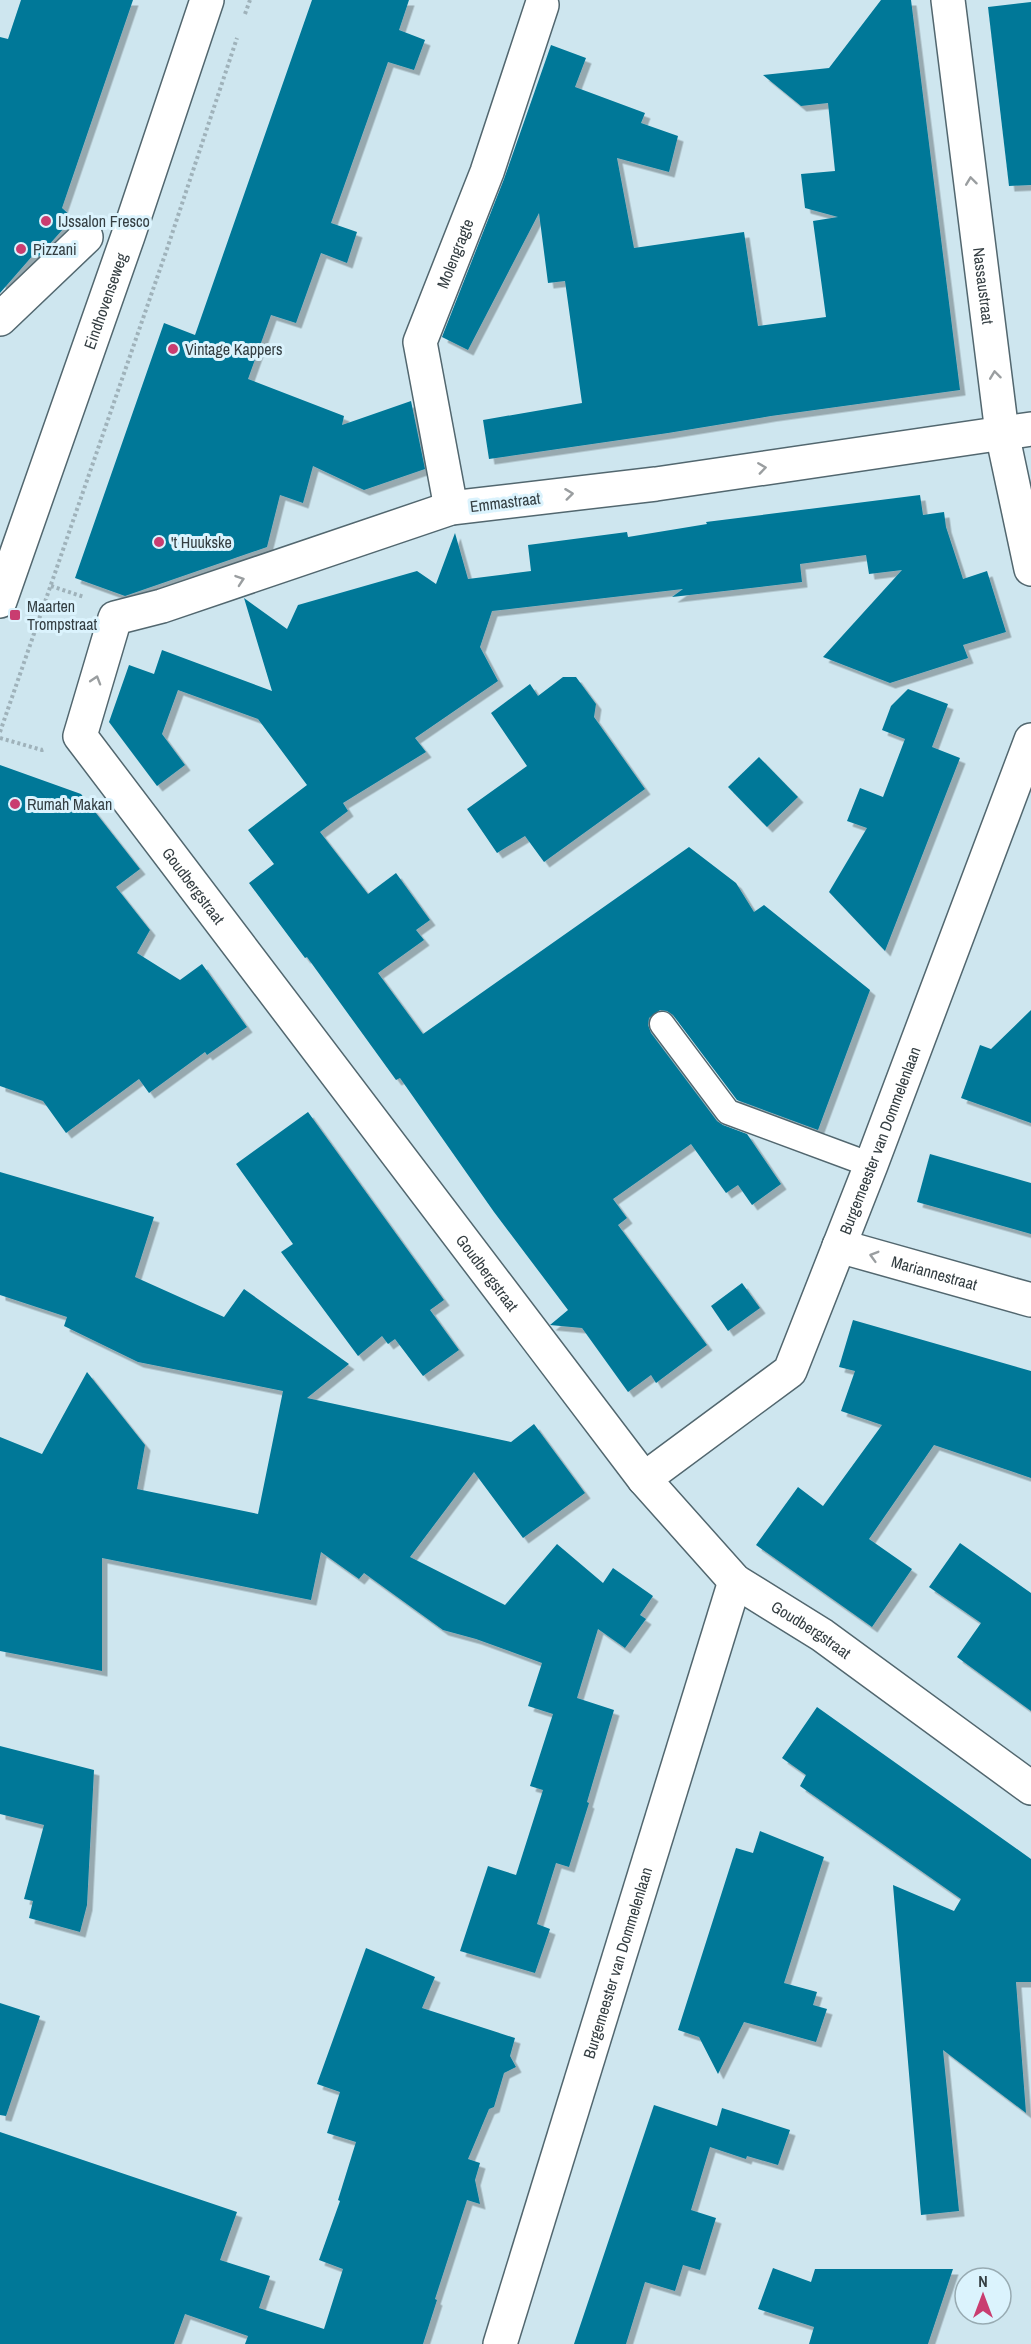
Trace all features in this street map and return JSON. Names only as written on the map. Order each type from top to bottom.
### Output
[{"type":"street","name":"Eindhovenseweg","points":[[0,600],[128,236],[207,0]]},
{"type":"street","name":"Nassaustraat","points":[[948,0],[1017,431],[1031,569]]},
{"type":"street","name":"Molengragte","points":[[451,508],[420,342],[487,172],[542,5]]},
{"type":"street","points":[[0,319],[86,237]]},
{"type":"street","name":"Emmastraat","points":[[80,736],[115,618],[162,606],[451,508],[656,484],[1017,431]]},
{"type":"street","name":"Goudbergstraat","points":[[80,736],[644,1479],[735,1581],[822,1635],[1031,1788]]},
{"type":"street","name":"Burgemeester van Dommelenlaan","points":[[644,1479],[790,1371],[871,1165],[1031,740]]},
{"type":"street","name":"Mariannestraat","points":[[839,1246],[1031,1300]]},
{"type":"street","name":"Burgemeester van Dommelenlaan","points":[[500,2344],[735,1581]]},
{"type":"lane","points":[[662,1024],[728,1112],[871,1165]]},
{"type":"path","points":[[0,732],[51,586]]},
{"type":"path","points":[[0,738],[42,750],[80,736]]},
{"type":"building","points":[[21,0],[133,0],[62,208],[73,218],[38,257],[34,254],[0,293],[0,37],[8,39]]},
{"type":"building","points":[[312,0],[409,0],[399,30],[425,40],[414,70],[388,62],[331,223],[357,232],[347,263],[321,253],[296,323],[271,315],[248,379],[344,416],[342,425],[411,401],[425,469],[364,490],[313,466],[303,503],[280,495],[267,547],[125,596],[75,578],[164,323],[195,335]]},
{"type":"building","points":[[881,0],[911,0],[960,390],[489,459],[483,420],[582,403],[565,281],[548,283],[539,213],[468,350],[442,337],[504,179],[551,45],[586,58],[575,87],[645,113],[641,123],[678,136],[669,172],[617,158],[634,248],[744,232],[758,326],[826,317],[813,221],[838,217],[805,208],[801,174],[835,171],[828,103],[801,106],[763,75],[829,68]]},
{"type":"building","points":[[1031,2],[1031,185],[1009,186],[988,7]]},
{"type":"building","points":[[920,495],[923,515],[944,512],[946,527],[963,579],[987,571],[1006,632],[963,645],[968,658],[890,683],[823,657],[902,570],[869,574],[866,555],[800,564],[802,582],[672,597],[683,589],[492,611],[480,647],[498,681],[415,738],[426,752],[343,803],[348,811],[320,832],[368,894],[396,873],[430,920],[416,930],[424,940],[378,973],[423,1034],[689,847],[736,883],[754,912],[764,905],[870,990],[818,1130],[737,1100],[673,1015],[660,1010],[649,1018],[648,1025],[651,1033],[717,1121],[747,1134],[781,1184],[752,1205],[738,1185],[726,1193],[691,1144],[613,1199],[627,1218],[618,1225],[707,1345],[656,1383],[651,1375],[628,1392],[582,1328],[550,1325],[568,1310],[494,1212],[400,1078],[396,1080],[307,957],[305,958],[249,883],[274,864],[248,830],[307,785],[258,719],[178,690],[162,734],[185,765],[157,786],[109,722],[129,665],[154,674],[162,650],[272,691],[244,598],[287,629],[298,605],[417,571],[436,584],[455,533],[468,579],[531,571],[528,545],[627,532],[628,537],[707,524],[706,522]]},
{"type":"building","points":[[563,677],[576,677],[596,704],[594,717],[645,789],[544,862],[525,836],[497,853],[467,809],[527,766],[491,713],[530,684],[538,696]]},
{"type":"building","points":[[908,689],[948,704],[932,747],[960,758],[885,951],[829,892],[867,828],[847,821],[860,788],[883,797],[905,739],[882,730],[891,706]]},
{"type":"building","points":[[759,757],[798,797],[767,827],[728,787]]},
{"type":"building","points":[[0,765],[81,794],[140,869],[116,887],[150,930],[137,953],[180,980],[202,964],[247,1027],[207,1055],[205,1052],[149,1093],[139,1079],[66,1133],[43,1101],[0,1086]]},
{"type":"building","points":[[1031,1010],[1031,1123],[961,1098],[980,1045],[991,1049]]},
{"type":"building","points":[[308,1112],[444,1300],[430,1310],[459,1350],[423,1376],[395,1339],[388,1344],[382,1336],[358,1356],[281,1252],[293,1244],[236,1164]]},
{"type":"building","points":[[930,1154],[1031,1183],[1031,1234],[917,1202]]},
{"type":"building","points":[[0,1172],[154,1217],[135,1277],[224,1317],[244,1289],[349,1364],[307,1398],[511,1442],[534,1424],[585,1493],[523,1538],[474,1472],[410,1557],[505,1605],[557,1544],[603,1583],[613,1568],[653,1596],[640,1615],[646,1619],[625,1648],[598,1629],[577,1698],[614,1710],[569,1867],[556,1863],[537,1924],[550,1929],[535,1973],[460,1951],[488,1866],[516,1875],[543,1790],[530,1786],[553,1714],[528,1706],[542,1663],[476,1639],[443,1630],[364,1573],[359,1579],[321,1552],[311,1600],[102,1558],[102,1671],[0,1651],[0,1437],[42,1454],[87,1372],[145,1445],[137,1489],[258,1514],[283,1391],[138,1362],[64,1326],[67,1317],[0,1295]]},
{"type":"building","points":[[742,1283],[760,1308],[728,1331],[711,1306]]},
{"type":"building","points":[[853,1320],[1031,1371],[1031,1478],[934,1445],[869,1539],[912,1569],[872,1627],[756,1545],[798,1487],[823,1506],[882,1425],[841,1411],[855,1371],[839,1367]]},
{"type":"building","points":[[960,1543],[1031,1593],[1031,1711],[957,1657],[981,1623],[929,1587]]},
{"type":"building","points":[[817,1707],[1031,1859],[1031,1982],[1016,1982],[1026,2113],[943,2050],[959,2211],[921,2215],[893,1885],[954,1911],[961,1899],[800,1786],[806,1775],[782,1758]]},
{"type":"building","points":[[0,1746],[94,1770],[87,1905],[80,1932],[29,1918],[33,1901],[24,1899],[44,1825],[0,1814]]},
{"type":"building","points":[[760,1831],[824,1857],[784,1983],[817,1992],[813,2005],[827,2009],[816,2042],[744,2022],[718,2074],[699,2037],[678,2030],[736,1848],[753,1853]]},
{"type":"building","points":[[366,1948],[435,1977],[422,2008],[515,2038],[510,2056],[516,2067],[504,2073],[494,2107],[489,2109],[468,2159],[480,2163],[475,2180],[480,2204],[467,2200],[423,2344],[245,2344],[248,2336],[185,2314],[174,2344],[0,2344],[0,2132],[237,2212],[220,2260],[270,2276],[259,2308],[324,2329],[343,2269],[319,2260],[340,2201],[338,2200],[356,2142],[327,2133],[340,2092],[317,2084]]},
{"type":"building","points":[[0,2003],[40,2016],[6,2116],[0,2115]]},
{"type":"building","points":[[654,2105],[717,2126],[722,2108],[790,2130],[778,2165],[747,2156],[746,2159],[710,2147],[691,2210],[716,2218],[700,2270],[683,2265],[675,2291],[645,2282],[626,2344],[574,2344]]},
{"type":"building","points":[[773,2268],[811,2282],[815,2269],[953,2269],[928,2344],[809,2344],[814,2327],[758,2309]]},
{"type":"place","name":"IJssalon Fresco","points":[[46,221]]},
{"type":"place","name":"Pizzani","points":[[21,249]]},
{"type":"place","name":"Vintage Kappers","points":[[173,349]]},
{"type":"place","name":"'t Huukske","points":[[159,542]]},
{"type":"place","name":"Maarten Trompstraat","points":[[15,615]]},
{"type":"place","name":"Rumah Makan","points":[[15,804]]}]
